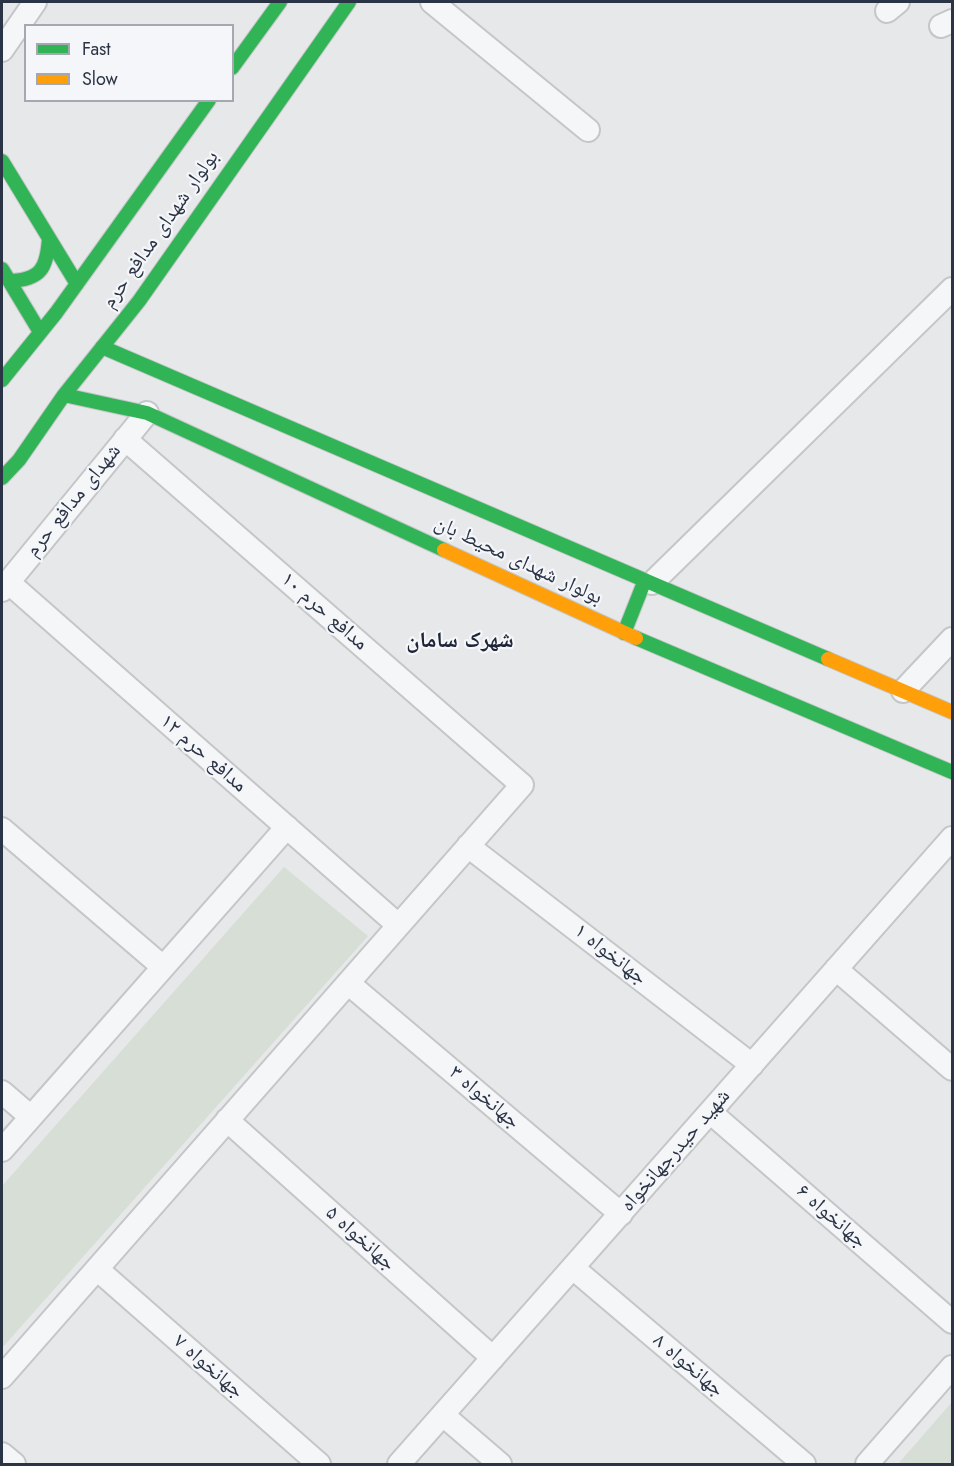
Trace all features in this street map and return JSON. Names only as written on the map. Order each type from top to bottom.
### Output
[{"type":"street","points":[[2,50],[35,2]]},
{"type":"street","points":[[234,65],[280,2]]},
{"type":"street","name":"بولوار شهدای مدافع حرم","points":[[2,478],[139,301],[349,2]]},
{"type":"street","points":[[432,2],[588,130]]},
{"type":"street","name":"بولوار شهدای مدافع حرم","points":[[2,380],[77,284],[208,102]]},
{"type":"street","points":[[2,161],[77,284]]},
{"type":"street","points":[[9,281],[25,282],[40,273],[48,259],[49,238]]},
{"type":"street","points":[[2,269],[40,332]]},
{"type":"street","points":[[624,633],[648,581],[952,290]]},
{"type":"street","name":"بولوار شهدای محیط بان","points":[[102,347],[952,712]]},
{"type":"street","name":"بولوار شهدای محیط بان","points":[[64,395],[147,413],[624,633],[952,772]]},
{"type":"street","name":"شهدای مدافع حرم","points":[[5,586],[147,413]]},
{"type":"street","name":"مدافع حرم ۱۰","points":[[125,439],[522,785],[468,846]]},
{"type":"street","name":"مدافع حرم ۱۲","points":[[5,586],[398,925]]},
{"type":"street","points":[[903,691],[952,639]]},
{"type":"street","points":[[2,1150],[286,827]]},
{"type":"street","points":[[2,829],[163,967]]},
{"type":"street","name":"شهید حیدرجهانخواه","points":[[399,1464],[952,838]]},
{"type":"street","points":[[2,1377],[468,846]]},
{"type":"street","name":"جهانخواه ۱","points":[[468,846],[752,1065]]},
{"type":"street","points":[[836,969],[952,1069]]},
{"type":"street","name":"جهانخواه ۳","points":[[348,983],[621,1214]]},
{"type":"street","points":[[2,1092],[31,1117]]},
{"type":"street","name":"جهانخواه ۶","points":[[710,1112],[952,1322]]},
{"type":"street","name":"جهانخواه ۵","points":[[227,1120],[494,1358]]},
{"type":"street","name":"جهانخواه ۸","points":[[573,1268],[804,1464]]},
{"type":"street","name":"جهانخواه ۷","points":[[97,1269],[319,1464]]},
{"type":"street","points":[[867,1464],[952,1367]]},
{"type":"street","points":[[443,1415],[500,1464]]},
{"type":"street","points":[[2,1454],[14,1464]]},
{"type":"shaded area","points":[[284,867],[368,936],[2,1348],[2,1186]]},
{"type":"shaded area","points":[[952,1402],[952,1464],[898,1464]]},
{"type":"traffic: fast","points":[[234,65],[280,2]]},
{"type":"traffic: fast","points":[[2,478],[19,460],[64,395],[139,301],[349,2]]},
{"type":"traffic: fast","points":[[2,380],[56,313],[208,102]]},
{"type":"traffic: fast","points":[[2,161],[77,284]]},
{"type":"traffic: fast","points":[[9,281],[28,278],[40,270],[44,265],[49,238]]},
{"type":"traffic: fast","points":[[2,269],[40,332]]},
{"type":"traffic: fast","points":[[102,347],[828,659]]},
{"type":"traffic: fast","points":[[64,395],[147,413],[444,550]]},
{"type":"traffic: fast","points":[[624,633],[645,580]]},
{"type":"traffic: fast","points":[[636,638],[952,772]]},
{"type":"traffic: slow","points":[[444,550],[636,638]]},
{"type":"traffic: slow","points":[[828,659],[952,712]]},
{"type":"district","name":"شهرک سامان","points":[[460,642]]}]
